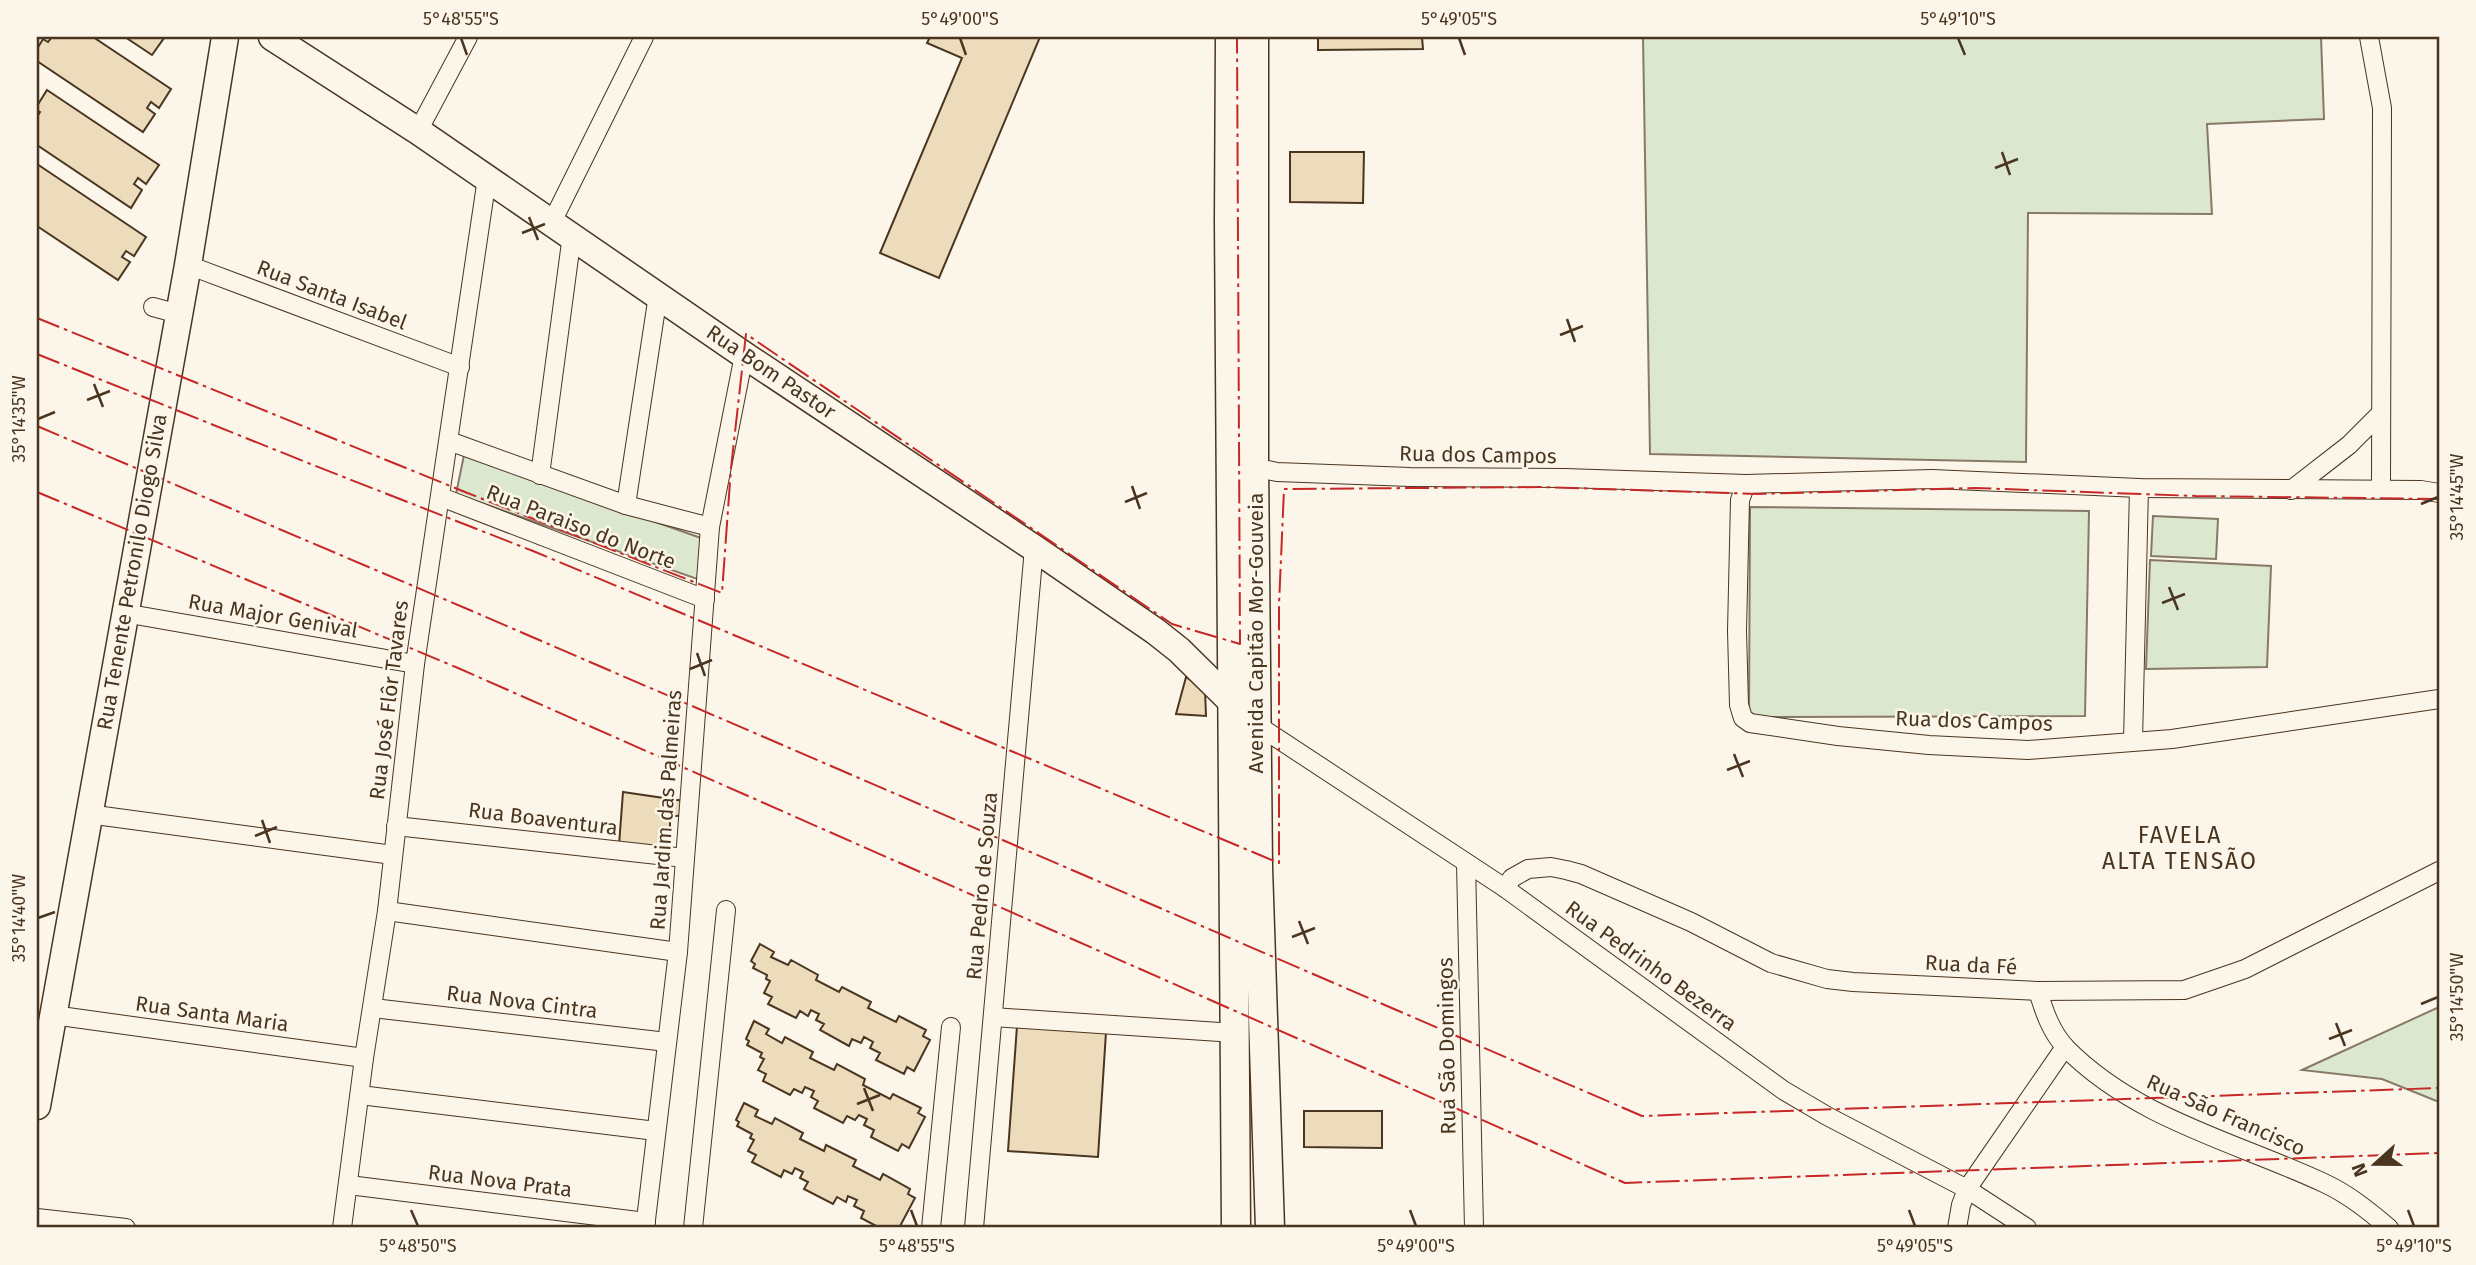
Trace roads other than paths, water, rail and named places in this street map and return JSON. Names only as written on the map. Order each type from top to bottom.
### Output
[{"type":"main road","name":"Rua Tenente Petronilo Diogo Silva","points":[[37,1106],[188,265],[225,37]]},
{"type":"main road","name":"Rua Bom Pastor","points":[[272,37],[487,177],[744,355],[1034,548],[1171,644],[1257,724]]},
{"type":"main road","name":"Avenida Capitão Mor-Gouveia","points":[[1232,39],[1254,463],[1258,882],[1270,1228]]},
{"type":"main road","name":"Avenida Capitão Mor-Gouveia","points":[[1236,1228],[1233,702],[1242,220]]},
{"type":"street","points":[[418,131],[468,37]]},
{"type":"street","points":[[540,474],[562,228],[644,37]]},
{"type":"street","points":[[2369,37],[2382,108],[2381,489]]},
{"type":"street","name":"Rua José Flôr Tavares","points":[[342,1228],[364,1058],[387,911],[415,664],[487,177]]},
{"type":"street","name":"Rua Santa Isabel","points":[[188,265],[460,367]]},
{"type":"street","points":[[626,505],[658,295]]},
{"type":"street","points":[[153,307],[179,314]]},
{"type":"street","name":"Rua Jardim das Palmeiras","points":[[645,1225],[678,951],[710,527],[744,355]]},
{"type":"street","points":[[2291,490],[2349,445],[2381,413]]},
{"type":"street","points":[[449,441],[626,505],[710,527]]},
{"type":"street","name":"Rua dos Campos","points":[[1254,463],[1277,472],[1410,477],[1565,478],[1746,484],[1932,480],[2139,488],[2381,489],[2439,493]]},
{"type":"street","name":"Rua dos Campos","points":[[1746,484],[1740,500],[1737,631],[1739,705],[1745,720],[1838,736],[1929,745],[2028,750],[2172,739],[2439,699]]},
{"type":"street","points":[[2133,741],[2139,488]]},
{"type":"street","name":"Rua Paraiso do Norte","points":[[441,497],[705,600]]},
{"type":"street","name":"Rua Pedro de Souza","points":[[974,1228],[1034,548]]},
{"type":"street","name":"Rua Major Genival","points":[[124,613],[415,664]]},
{"type":"street","name":"Rua Pedrinho Bezerra","points":[[1257,724],[1505,888],[1783,1090],[1967,1189],[2027,1228]]},
{"type":"street","points":[[88,814],[393,855]]},
{"type":"street","name":"Rua Boaventura","points":[[397,825],[685,859]]},
{"type":"street","name":"Rua São Domingos","points":[[1466,863],[1474,1228]]},
{"type":"street","name":"Rua da Fé","points":[[1505,888],[1513,878],[1528,869],[1551,867],[1581,874],[1691,922],[1772,963],[1801,973],[1853,982],[2038,991],[2184,990],[2245,969],[2439,871]]},
{"type":"street","points":[[387,911],[678,951]]},
{"type":"street","points":[[694,1228],[726,911]]},
{"type":"street","name":"Rua São Francisco","points":[[2038,991],[2051,1026],[2065,1047],[2141,1105],[2191,1129],[2325,1183],[2350,1198],[2379,1225]]},
{"type":"street","name":"Rua Nova Cintra","points":[[373,1008],[667,1042]]},
{"type":"street","name":"Rua Santa Maria","points":[[53,1015],[364,1058]]},
{"type":"street","points":[[993,1017],[1234,1033]]},
{"type":"street","points":[[931,1228],[951,1027]]},
{"type":"street","points":[[1957,1228],[1967,1189],[2065,1047]]},
{"type":"street","points":[[360,1095],[656,1131]]},
{"type":"street","name":"Rua Nova Prata","points":[[349,1185],[645,1225]]},
{"type":"street","points":[[37,1218],[126,1228]]},
{"type":"district","name":"FAVELA ALTA TENSÃO","points":[[2180,848]]}]
